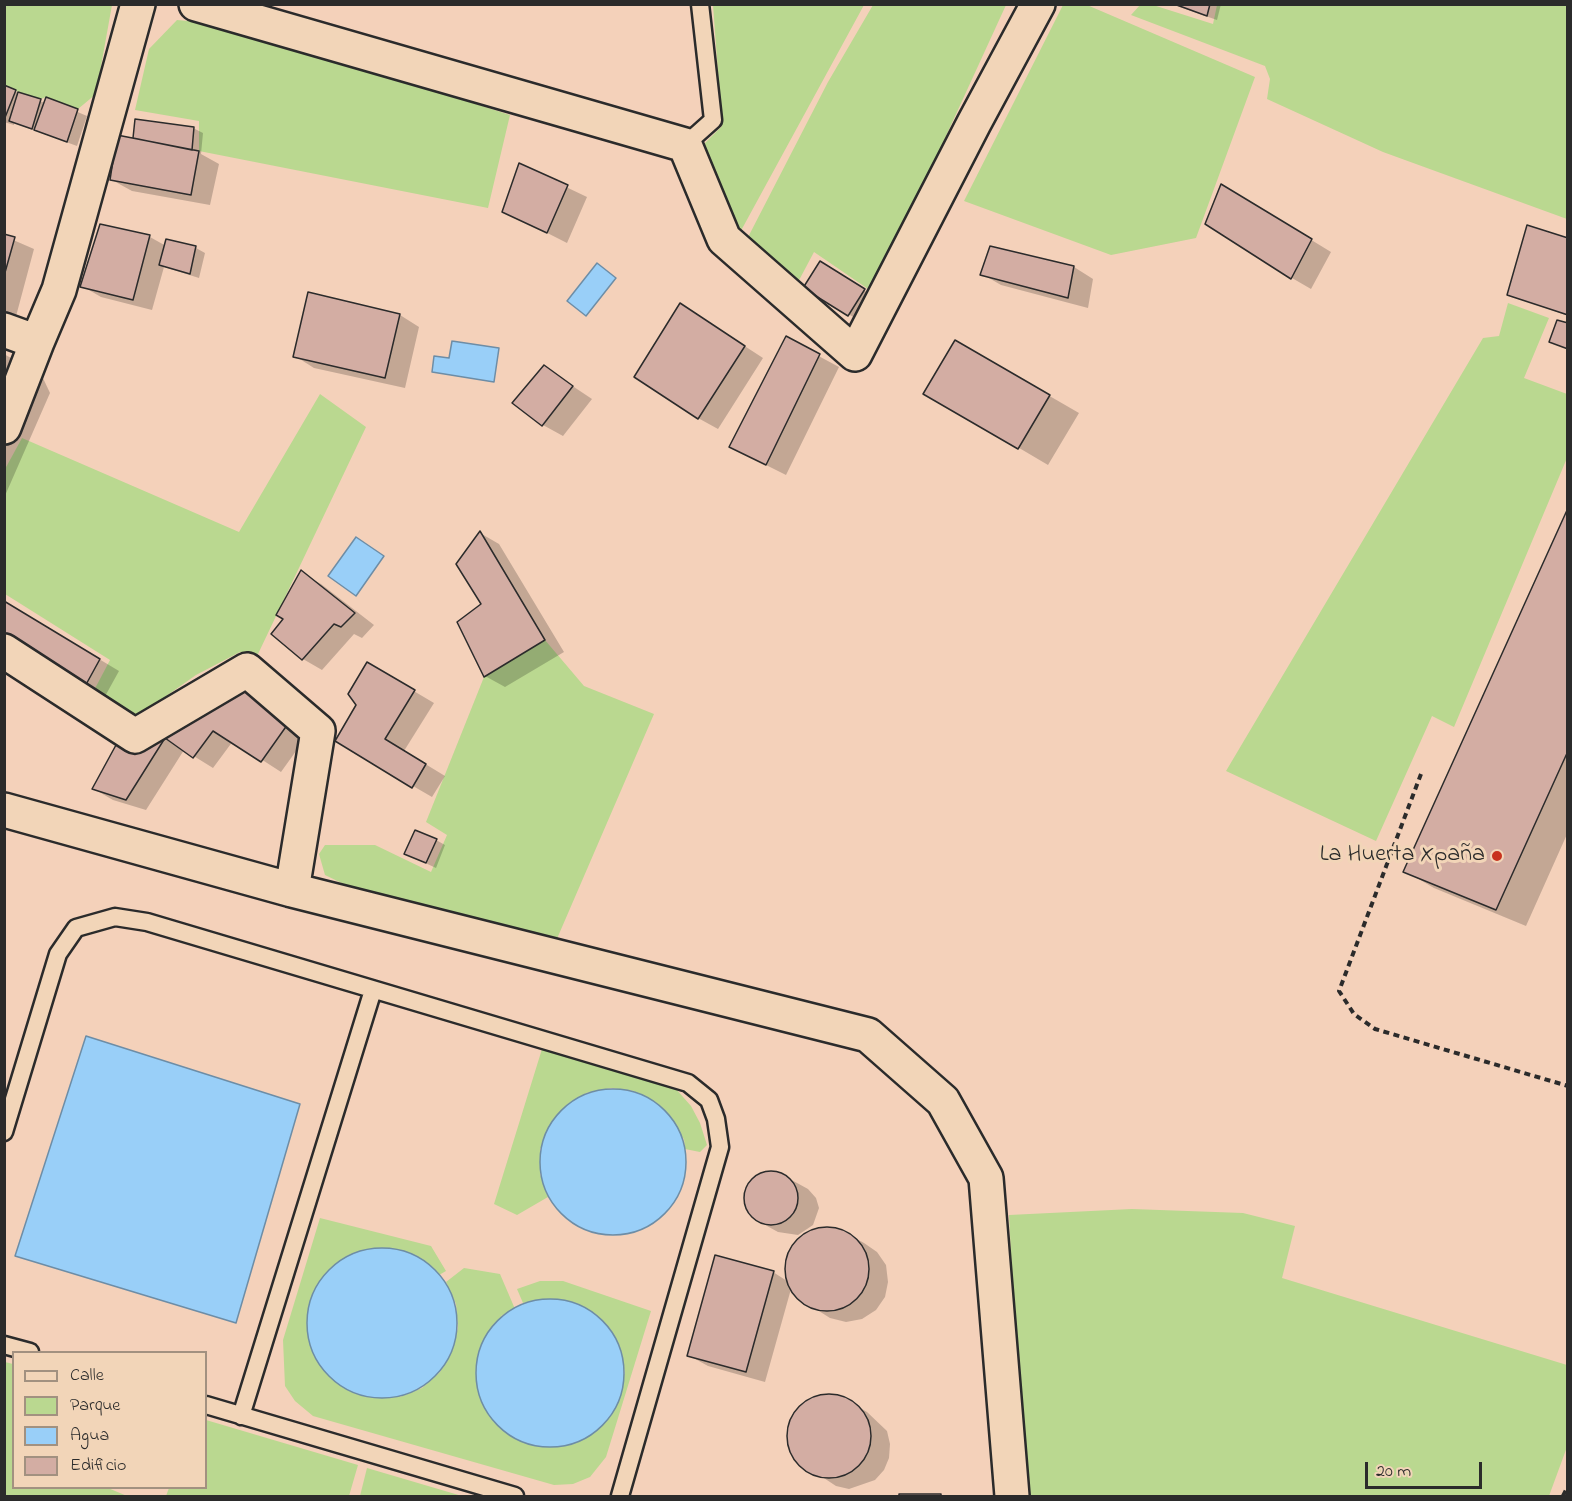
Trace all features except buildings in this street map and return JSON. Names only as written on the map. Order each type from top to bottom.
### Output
[{"type":"street","points":[[4,427],[59,291],[138,4]]},
{"type":"street","points":[[195,4],[685,145],[724,239],[855,354],[1038,4]]},
{"type":"street","points":[[4,330],[37,342]]},
{"type":"street","points":[[4,651],[135,736],[247,670],[318,730],[292,890]]},
{"type":"street","points":[[4,810],[292,890],[868,1035],[943,1101],[986,1178],[1012,1497]]},
{"type":"lane","points":[[685,145],[713,120],[700,4]]},
{"type":"lane","points":[[4,1132],[58,954],[76,928],[116,916],[147,922],[688,1083],[709,1100],[716,1119],[720,1147],[620,1497]]},
{"type":"lane","points":[[241,1416],[373,990]]},
{"type":"lane","points":[[4,1345],[24,1351]]},
{"type":"lane","points":[[207,1405],[515,1497]]},
{"type":"path","points":[[1421,774],[1339,991],[1354,1014],[1375,1029],[1568,1086]]},
{"type":"path","points":[[1563,1497],[1568,1485]]},
{"type":"green space","points":[[4,5],[112,5],[96,94],[78,109],[46,97],[41,99],[18,92],[5,85]]},
{"type":"green space","points":[[713,5],[864,5],[737,238],[702,146],[722,126]]},
{"type":"green space","points":[[873,5],[1006,5],[874,293],[814,252],[797,284],[744,245],[828,82]]},
{"type":"green space","points":[[1063,5],[1087,5],[1255,77],[1196,238],[1111,255],[964,201]]},
{"type":"green space","points":[[1140,5],[1153,5],[1213,24],[1217,5],[1567,5],[1567,219],[1383,152],[1267,99],[1270,79],[1265,66],[1131,15]]},
{"type":"green space","points":[[177,20],[231,25],[510,115],[488,208],[199,151],[199,121],[135,110],[149,49]]},
{"type":"green space","points":[[1508,303],[1549,318],[1524,378],[1567,394],[1567,458],[1454,727],[1432,716],[1376,841],[1226,771],[1483,338],[1499,336]]},
{"type":"green space","points":[[320,394],[366,427],[258,654],[240,652],[196,675],[135,718],[91,696],[110,660],[5,594],[5,469],[22,438],[239,532]]},
{"type":"green space","points":[[545,640],[584,686],[654,714],[556,941],[354,889],[325,875],[319,854],[325,845],[375,845],[431,872],[447,835],[426,822],[484,677]]},
{"type":"green space","points":[[542,1049],[676,1089],[691,1106],[700,1123],[707,1145],[700,1152],[685,1149],[684,1139],[634,1091],[611,1088],[586,1093],[540,1149],[540,1174],[548,1197],[517,1215],[494,1204]]},
{"type":"green space","points":[[1132,1209],[1243,1213],[1295,1226],[1282,1278],[1567,1365],[1567,1447],[1549,1496],[1028,1496],[1018,1394],[1009,1215]]},
{"type":"green space","points":[[320,1218],[431,1246],[446,1271],[439,1275],[430,1265],[400,1397],[422,1388],[440,1372],[452,1351],[458,1328],[456,1304],[446,1282],[464,1268],[500,1274],[515,1309],[501,1316],[625,1374],[621,1351],[611,1330],[594,1313],[573,1302],[548,1299],[523,1303],[517,1289],[540,1281],[563,1281],[651,1311],[606,1457],[590,1477],[573,1484],[554,1485],[313,1416],[295,1401],[285,1386],[283,1340]]},
{"type":"green space","points":[[5,1362],[12,1364],[12,1489],[110,1489],[127,1496],[5,1496]]},
{"type":"green space","points":[[207,1420],[358,1465],[349,1496],[166,1496],[169,1489],[207,1489]]},
{"type":"green space","points":[[367,1468],[462,1496],[360,1496]]},
{"type":"water","points":[[597,263],[616,278],[586,316],[567,301]]},
{"type":"water","points":[[452,341],[499,348],[494,382],[432,372],[434,356],[449,358]]},
{"type":"water","points":[[356,537],[384,556],[356,596],[328,576]]},
{"type":"water","points":[[86,1036],[300,1104],[236,1323],[15,1256]]},
{"type":"water","points":[[613,1089],[641,1094],[665,1110],[681,1134],[686,1162],[681,1190],[665,1214],[641,1230],[613,1235],[585,1230],[561,1214],[545,1190],[540,1162],[545,1134],[561,1110],[585,1094]]},
{"type":"water","points":[[382,1248],[411,1253],[424,1260],[435,1270],[445,1281],[452,1294],[457,1323],[452,1352],[445,1365],[435,1376],[424,1386],[411,1393],[382,1398],[353,1393],[340,1386],[329,1376],[319,1365],[312,1352],[307,1323],[312,1294],[319,1281],[329,1270],[340,1260],[353,1253]]},
{"type":"water","points":[[550,1299],[564,1300],[578,1305],[591,1311],[602,1321],[612,1332],[618,1345],[623,1359],[623,1387],[618,1401],[612,1414],[602,1425],[591,1435],[578,1441],[564,1446],[550,1447],[536,1446],[522,1441],[509,1435],[498,1425],[488,1414],[482,1401],[477,1387],[476,1373],[477,1359],[482,1345],[488,1332],[498,1321],[509,1311],[522,1305],[536,1300]]},
{"type":"place","name":"La Huerta Xpaña","points":[[1497,856]]}]
